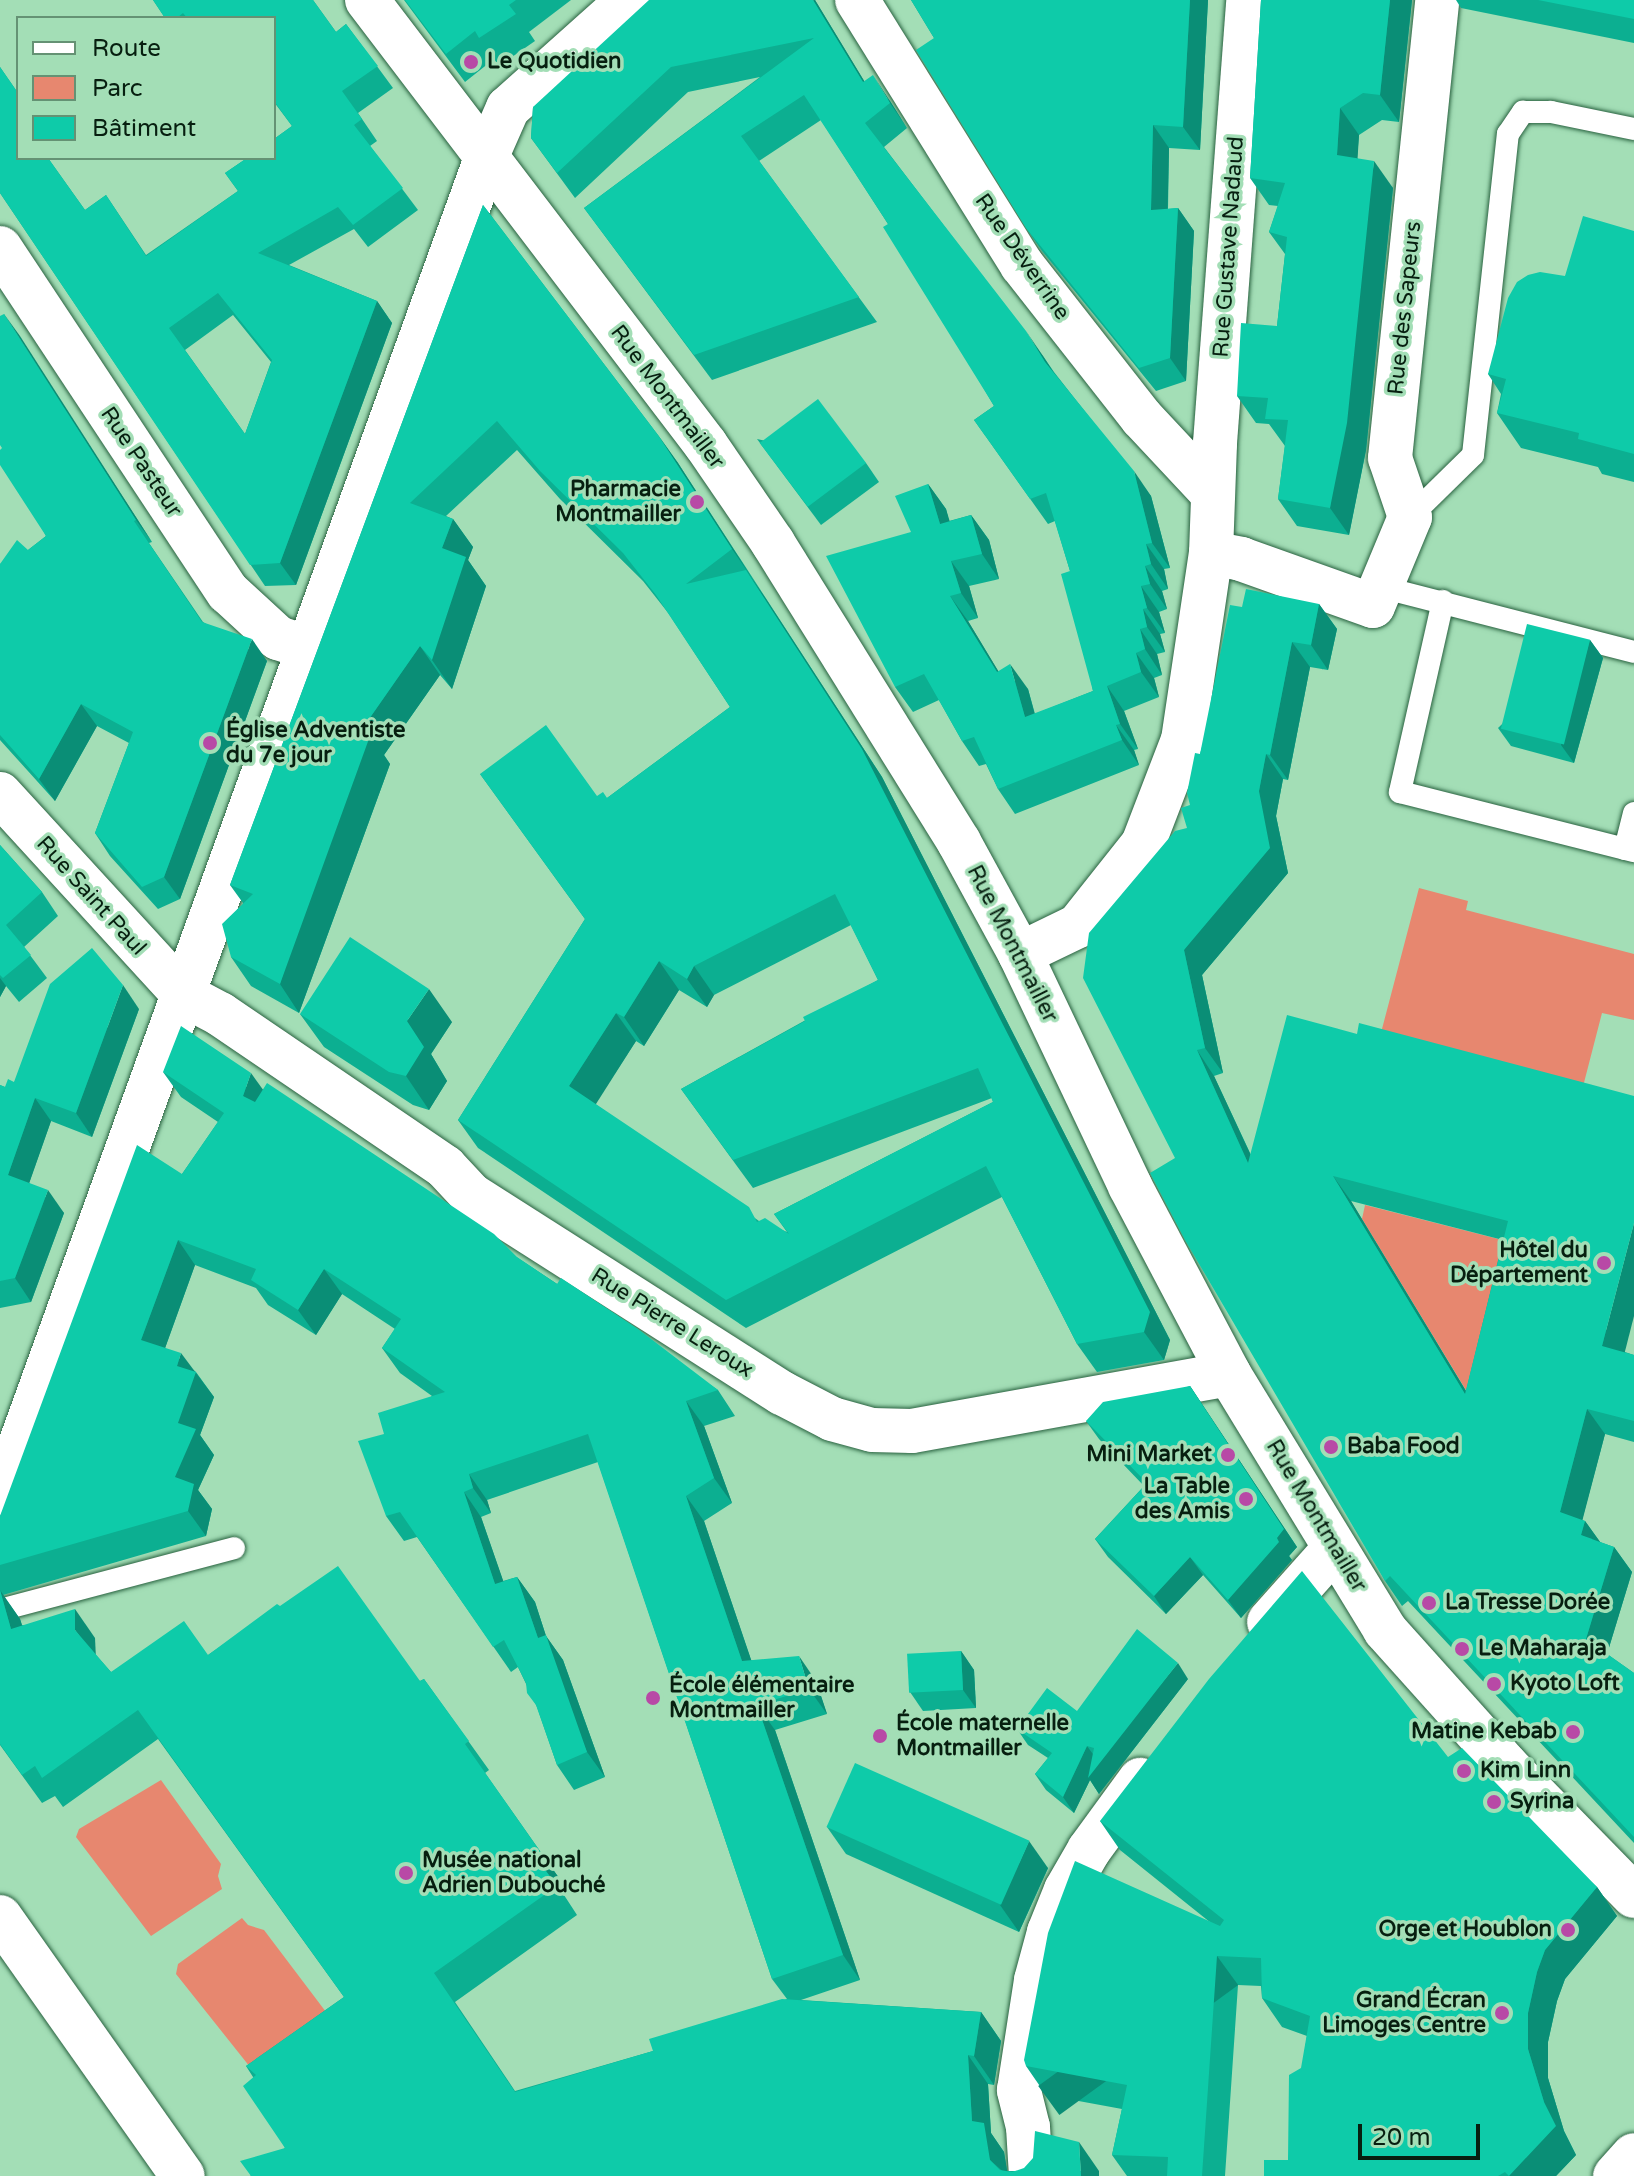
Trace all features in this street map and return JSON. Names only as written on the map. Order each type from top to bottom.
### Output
[{"type":"street","name":"Rue Montmailler","points":[[367,0],[706,445],[773,543],[959,842],[1020,954],[1130,1186],[1229,1374],[1385,1630],[1506,1765],[1634,1896]]},
{"type":"street","points":[[0,1500],[486,158],[508,108],[629,0]]},
{"type":"street","name":"Rue Déverrine","points":[[857,0],[1022,265],[1142,418],[1213,494]]},
{"type":"street","name":"Rue Gustave Nadaud","points":[[1020,954],[1078,926],[1143,844],[1183,740],[1211,553],[1248,0]]},
{"type":"street","name":"Rue des Sapeurs","points":[[1410,517],[1390,458],[1437,0]]},
{"type":"street","name":"Rue Pasteur","points":[[0,248],[228,592],[278,638],[308,648]]},
{"type":"street","points":[[1211,553],[1377,596],[1410,517]]},
{"type":"street","name":"Rue Saint Paul","points":[[0,794],[184,995]]},
{"type":"street","name":"Rue Pierre Leroux","points":[[184,995],[220,1014],[445,1167],[471,1195],[782,1393],[832,1419],[872,1430],[912,1431],[1229,1374]]},
{"type":"street","points":[[1248,1647],[1334,1549]]},
{"type":"street","points":[[1031,2176],[1028,2127],[1019,2090],[1036,1980],[1049,1932],[1066,1890],[1089,1850],[1165,1749]]},
{"type":"street","points":[[0,1917],[183,2176]]},
{"type":"street","points":[[1615,2176],[1634,2155]]},
{"type":"lane","points":[[1410,517],[1473,455],[1508,134],[1523,112],[1551,112],[1634,129]]},
{"type":"lane","points":[[1377,596],[1443,601],[1634,652]]},
{"type":"lane","points":[[1443,601],[1400,792],[1629,850],[1634,813]]},
{"type":"lane","points":[[0,1610],[234,1548]]},
{"type":"green space","points":[[1419,888],[1468,901],[1466,910],[1634,954],[1634,1020],[1602,1013],[1579,1102],[1377,1048]]},
{"type":"green space","points":[[1365,1205],[1526,1246],[1467,1392],[1362,1219]]},
{"type":"green space","points":[[161,1780],[221,1864],[218,1876],[222,1889],[151,1936],[76,1837],[79,1829]]},
{"type":"green space","points":[[242,1918],[248,1925],[264,1930],[326,2012],[254,2072],[176,1974],[178,1964]]},
{"type":"building","points":[[153,0],[313,0],[336,32],[346,24],[378,66],[342,91],[362,119],[354,125],[403,188],[353,225],[338,207],[258,253],[377,301],[280,563],[250,565],[0,193],[0,67],[16,90],[16,160],[49,160],[85,210],[106,195],[146,256],[238,191],[225,173],[244,160],[276,160],[276,138],[292,126],[276,104],[276,16],[185,16],[183,13],[179,16],[164,16]],"holes":[[[218,293],[272,360],[245,434],[169,328]]]},
{"type":"building","points":[[405,0],[516,0],[509,5],[516,14],[479,38],[475,31],[446,54]]},
{"type":"building","points":[[649,0],[813,0],[863,82],[873,75],[890,103],[865,123],[1026,331],[1045,362],[1134,471],[1152,543],[1146,544],[1151,564],[1145,566],[1150,584],[1141,586],[1147,608],[1143,609],[1147,627],[1140,629],[1145,649],[1136,653],[1141,672],[1107,686],[1122,740],[998,789],[974,737],[962,741],[924,674],[895,687],[826,556],[911,532],[895,496],[928,484],[940,524],[971,515],[982,554],[951,561],[961,593],[950,596],[997,672],[1010,664],[1025,717],[1093,691],[1061,574],[1070,571],[1046,493],[1030,499],[974,420],[994,406],[883,227],[888,224],[804,95],[741,136],[859,297],[694,355],[584,208],[814,38],[671,67],[557,173],[531,138],[533,107]]},
{"type":"building","points":[[911,0],[1190,0],[1183,127],[1153,125],[1151,210],[1178,208],[1170,358],[1139,368],[1026,228],[916,50],[934,38]]},
{"type":"building","points":[[1261,0],[1390,0],[1380,95],[1363,93],[1340,108],[1337,155],[1374,161],[1347,423],[1330,508],[1278,499],[1288,420],[1265,419],[1268,398],[1237,396],[1241,323],[1277,326],[1287,237],[1269,232],[1285,183],[1250,178]]},
{"type":"building","points":[[1538,0],[1634,0],[1634,19]]},
{"type":"building","points":[[483,205],[658,435],[732,549],[686,584],[746,570],[862,749],[1150,1312],[1144,1332],[1077,1344],[986,1166],[726,1300],[458,1120],[585,919],[480,774],[546,725],[597,796],[603,792],[607,798],[730,707],[656,595],[623,553],[540,471],[497,421],[410,503],[453,519],[442,548],[466,557],[432,660],[420,646],[360,732],[370,736],[280,984],[231,957],[222,924],[253,894],[230,885]],"holes":[[[835,894],[878,980],[803,1017],[805,1021],[681,1089],[733,1160],[978,1068],[993,1102],[774,1214],[789,1234],[765,1218],[757,1222],[749,1207],[569,1086],[616,1013],[624,1017],[659,961],[687,979],[694,966]]]},
{"type":"building","points":[[1583,216],[1634,231],[1634,454],[1578,439],[1579,433],[1497,413],[1506,379],[1488,374],[1508,298],[1517,282],[1540,272],[1565,276]]},
{"type":"building","points":[[4,314],[134,521],[202,622],[252,639],[164,877],[142,887],[95,833],[133,732],[81,704],[39,779],[0,735],[0,564],[17,540],[28,550],[46,536],[0,465],[0,316]]},
{"type":"building","points":[[818,399],[866,463],[808,507],[760,443]]},
{"type":"building","points":[[1246,589],[1319,604],[1311,645],[1292,642],[1270,755],[1266,754],[1259,791],[1270,848],[1184,950],[1205,1048],[1197,1050],[1248,1163],[1287,1015],[1357,1034],[1359,1023],[1634,1096],[1634,1223],[1602,1346],[1634,1355],[1634,1421],[1587,1409],[1560,1512],[1585,1521],[1581,1535],[1614,1547],[1586,1639],[1634,1673],[1634,1837],[1390,1576],[1385,1581],[1185,1240],[1150,1173],[1175,1158],[1083,978],[1089,933],[1175,831],[1187,828],[1181,808],[1190,805],[1187,793],[1195,753],[1200,754],[1230,605],[1242,607]],"holes":[[[1333,1176],[1508,1221],[1465,1394]]]},
{"type":"building","points":[[1527,624],[1590,640],[1564,745],[1501,729]]},
{"type":"building","points":[[0,845],[42,892],[6,925],[31,955],[3,978],[0,975]]},
{"type":"building","points":[[350,937],[429,989],[407,1021],[424,1047],[406,1076],[389,1072],[300,1014]]},
{"type":"building","points":[[92,948],[123,985],[76,1113],[35,1098],[8,1175],[48,1190],[15,1278],[0,1281],[0,1085],[5,1087],[8,1079],[14,1082],[50,984]]},
{"type":"building","points":[[181,1026],[251,1073],[243,1096],[255,1102],[267,1083],[494,1234],[517,1257],[557,1284],[561,1278],[638,1329],[718,1390],[686,1401],[714,1478],[686,1496],[742,1661],[799,1656],[809,1689],[757,1705],[843,1955],[772,1979],[588,1434],[469,1474],[473,1488],[464,1492],[495,1584],[517,1577],[538,1638],[546,1635],[587,1752],[557,1765],[536,1705],[527,1693],[526,1683],[504,1640],[493,1647],[400,1512],[386,1516],[358,1441],[384,1434],[378,1413],[445,1392],[382,1348],[401,1319],[324,1269],[298,1310],[251,1280],[256,1269],[178,1240],[141,1340],[181,1353],[177,1366],[196,1372],[178,1423],[196,1429],[175,1477],[194,1484],[188,1511],[0,1565],[0,1516],[137,1145],[182,1174],[224,1113],[163,1072]]},
{"type":"building","points":[[1190,1386],[1284,1529],[1277,1538],[1279,1542],[1228,1600],[1190,1557],[1154,1596],[1095,1539],[1147,1483],[1086,1421],[1103,1402]]},
{"type":"building","points":[[338,1566],[420,1681],[424,1679],[469,1741],[465,1744],[544,1857],[543,1867],[557,1886],[434,1973],[515,2092],[653,2051],[649,2039],[782,1999],[981,2012],[974,2056],[968,2055],[972,2121],[984,2123],[990,2160],[1000,2170],[1012,2172],[1024,2168],[1033,2158],[1035,2131],[1079,2142],[1081,2176],[251,2176],[240,2161],[285,2148],[243,2086],[256,2075],[246,2066],[344,1997],[138,1710],[42,1778],[35,1766],[22,1775],[0,1744],[0,1590],[11,1629],[75,1609],[75,1630],[111,1672],[184,1621],[208,1655],[277,1604],[280,1606]]},
{"type":"building","points":[[1302,1571],[1448,1757],[1462,1748],[1597,1887],[1545,1950],[1537,1972],[1528,2013],[1528,2049],[1544,2102],[1556,2126],[1509,2176],[1505,2172],[1498,2176],[1264,2176],[1264,2160],[1288,2160],[1289,2075],[1301,2068],[1310,2016],[1262,1998],[1261,1958],[1217,1956],[1202,2176],[1167,2176],[1168,2157],[1112,2155],[1127,2085],[1026,2066],[1024,2060],[1048,1933],[1075,1861],[1220,1926],[1224,1920],[1100,1821],[1209,1679]]},
{"type":"building","points":[[1137,1629],[1178,1663],[1088,1778],[1094,1748],[1087,1746],[1063,1797],[1035,1774],[1052,1753],[1017,1729],[1047,1688],[1077,1711]]},
{"type":"building","points":[[961,1651],[963,1690],[909,1693],[907,1654]]},
{"type":"building","points":[[855,1763],[1029,1841],[1001,1905],[827,1827]]},
{"type":"place","name":"Le Quotidien","points":[[471,62]]},
{"type":"place","name":"Pharmacie Montmailler","points":[[697,502]]},
{"type":"place","name":"Église Adventiste du 7e jour","points":[[210,743]]},
{"type":"place","name":"Hôtel du Département","points":[[1604,1263]]},
{"type":"place","name":"Baba Food","points":[[1331,1447]]},
{"type":"place","name":"Mini Market","points":[[1228,1455]]},
{"type":"place","name":"La Table des Amis","points":[[1246,1499]]},
{"type":"place","name":"La Tresse Dorée","points":[[1429,1603]]},
{"type":"place","name":"Le Maharaja","points":[[1462,1649]]},
{"type":"place","name":"Kyoto Loft","points":[[1494,1684]]},
{"type":"place","name":"École élémentaire Montmailler","points":[[653,1698]]},
{"type":"place","name":"Matine Kebab","points":[[1573,1732]]},
{"type":"place","name":"École maternelle Montmailler","points":[[880,1736]]},
{"type":"place","name":"Kim Linn","points":[[1464,1771]]},
{"type":"place","name":"Syrina","points":[[1494,1802]]},
{"type":"place","name":"Musée national Adrien Dubouché","points":[[406,1873]]},
{"type":"place","name":"Orge et Houblon","points":[[1568,1930]]},
{"type":"place","name":"Grand Écran Limoges Centre","points":[[1502,2013]]}]
